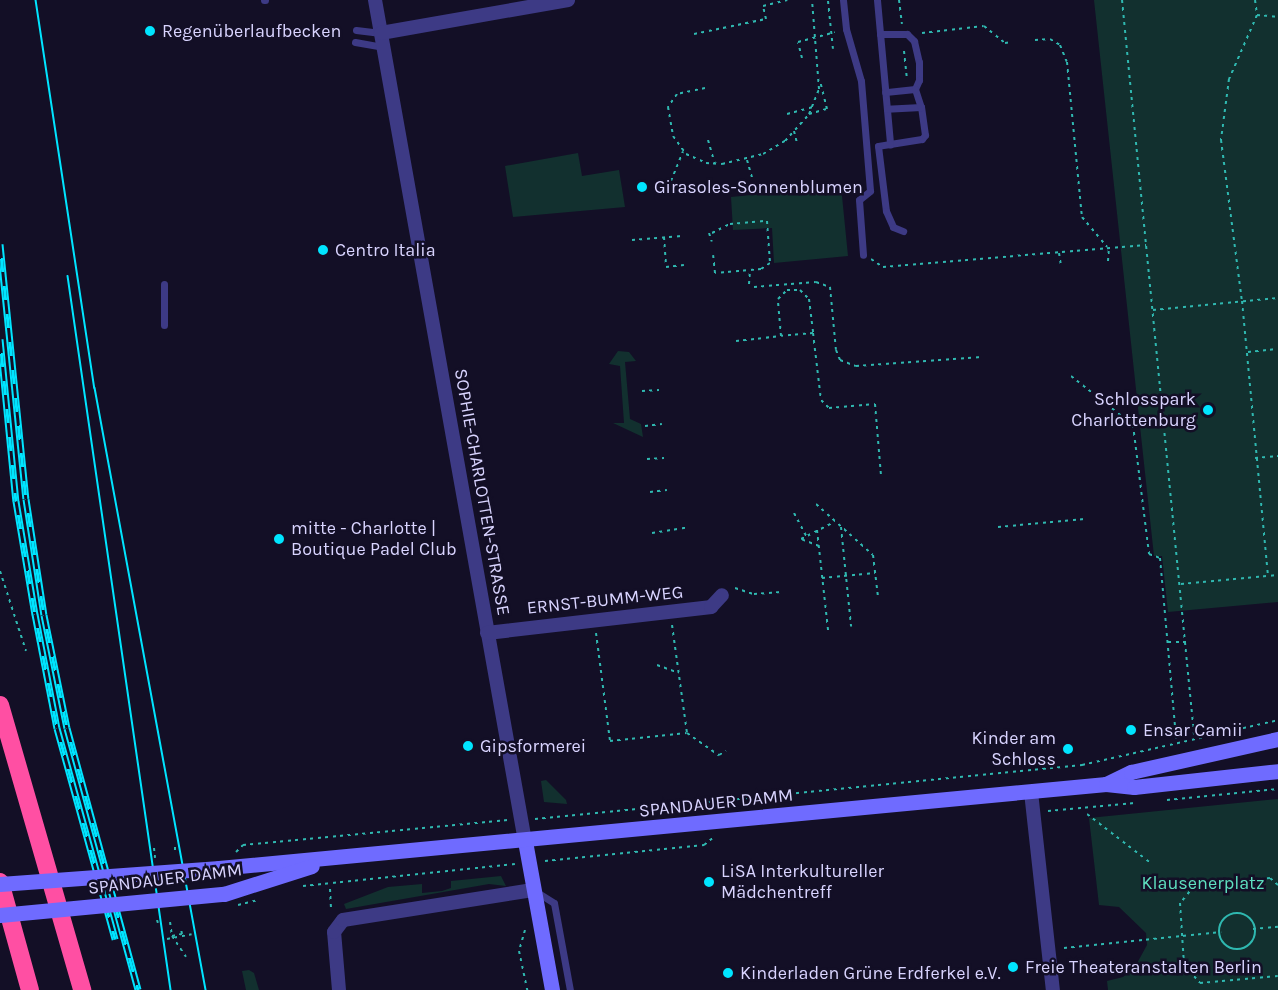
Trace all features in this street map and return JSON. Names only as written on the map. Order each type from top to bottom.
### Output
[{"type":"highway","points":[[0,705],[48,882],[82,990]]},
{"type":"highway","points":[[0,883],[30,990]]},
{"type":"highway","points":[[0,926],[18,990]]},
{"type":"main road","name":"SPANDAUER DAMM","points":[[1106,784],[1131,772],[1278,739]]},
{"type":"main road","name":"SPANDAUER DAMM","points":[[0,883],[48,882],[329,859],[1106,784],[1134,787],[1278,771]]},
{"type":"main road","name":"SOPHIE-CHARLOTTEN-STRASSE","points":[[525,841],[552,990]]},
{"type":"main road","name":"SPANDAUER DAMM","points":[[0,915],[224,894],[269,882],[329,859]]},
{"type":"street","name":"SOPHIE-CHARLOTTEN-STRASSE","points":[[375,0],[525,841]]},
{"type":"street","points":[[382,40],[568,0]]},
{"type":"street","name":"ERNST-BUMM-WEG","points":[[487,633],[711,607],[722,595]]},
{"type":"street","points":[[1030,792],[1053,990]]},
{"type":"street","points":[[339,990],[334,932],[343,920],[533,890]]},
{"type":"lane","points":[[843,0],[846,29],[861,81],[870,191],[859,200],[863,255]]},
{"type":"lane","points":[[876,0],[890,144]]},
{"type":"lane","points":[[356,30],[382,40]]},
{"type":"lane","points":[[880,34],[907,34],[917,48],[920,75],[915,89],[921,107],[925,135],[922,139],[878,146],[886,211],[893,227],[903,231]]},
{"type":"lane","points":[[355,42],[382,40]]},
{"type":"lane","points":[[885,93],[915,89]]},
{"type":"lane","points":[[887,109],[921,107]]},
{"type":"lane","points":[[164,284],[164,324]]},
{"type":"lane","points":[[533,890],[554,903],[570,990]]},
{"type":"path","points":[[694,34],[766,19],[763,6],[787,0]]},
{"type":"path","points":[[809,114],[827,109],[820,81],[812,0]]},
{"type":"path","points":[[1122,0],[1194,734]]},
{"type":"path","points":[[1255,0],[1257,15],[1229,79],[1221,120],[1222,161],[1242,301],[1255,458],[1268,576]]},
{"type":"path","points":[[828,1],[833,49]]},
{"type":"path","points":[[1257,15],[1278,17]]},
{"type":"path","points":[[907,34],[984,26],[1005,42],[1012,42]]},
{"type":"path","points":[[802,58],[798,42],[846,29]]},
{"type":"path","points":[[1035,40],[1050,39],[1060,45],[1067,62],[1082,217],[1108,247],[1108,261]]},
{"type":"path","points":[[705,88],[677,94],[668,107],[672,136],[683,151],[698,160],[715,164],[747,159],[772,150],[809,114],[820,81]]},
{"type":"path","points":[[787,114],[813,107]]},
{"type":"path","points":[[794,131],[797,143]]},
{"type":"path","points":[[708,140],[715,164]]},
{"type":"path","points":[[671,181],[683,151]]},
{"type":"path","points":[[747,159],[752,177]]},
{"type":"path","points":[[712,242],[710,233],[730,224],[767,221],[770,263],[750,270],[715,273],[713,255]]},
{"type":"path","points":[[632,240],[682,236]]},
{"type":"path","points":[[664,237],[666,267],[684,265]]},
{"type":"path","points":[[863,255],[883,267],[1146,245]]},
{"type":"path","points":[[1059,252],[1061,265]]},
{"type":"path","points":[[748,284],[750,270]]},
{"type":"path","points":[[754,287],[816,282],[830,287],[836,350],[840,360],[869,367],[982,357]]},
{"type":"path","points":[[781,336],[778,299],[787,290],[795,288],[809,299],[821,400],[829,408],[875,404],[881,476]]},
{"type":"path","points":[[1153,310],[1278,298]]},
{"type":"path","points":[[736,341],[813,333]]},
{"type":"path","points":[[1247,352],[1278,349]]},
{"type":"path","points":[[1071,376],[1133,425],[1149,554],[1160,558],[1176,738]]},
{"type":"path","points":[[642,391],[659,390]]},
{"type":"path","points":[[645,426],[662,424]]},
{"type":"path","points":[[1255,458],[1278,456]]},
{"type":"path","points":[[648,459],[664,458]]},
{"type":"path","points":[[650,492],[667,490]]},
{"type":"path","points":[[816,504],[873,555],[878,597]]},
{"type":"path","points":[[794,513],[806,536]]},
{"type":"path","points":[[998,527],[1085,519]]},
{"type":"path","points":[[819,546],[801,539],[835,521]]},
{"type":"path","points":[[652,533],[689,527]]},
{"type":"path","points":[[841,527],[851,626]]},
{"type":"path","points":[[817,530],[828,630]]},
{"type":"path","points":[[0,571],[26,651]]},
{"type":"path","points":[[822,578],[875,573]]},
{"type":"path","points":[[1181,584],[1278,575]]},
{"type":"path","points":[[735,588],[754,594],[781,592]]},
{"type":"path","points":[[671,619],[681,674],[687,733]]},
{"type":"path","points":[[595,626],[610,741],[687,733],[719,755],[726,751]]},
{"type":"path","points":[[675,642],[680,642]]},
{"type":"path","points":[[1167,642],[1186,642]]},
{"type":"path","points":[[657,665],[686,675]]},
{"type":"path","points":[[685,709],[690,709]]},
{"type":"path","points":[[554,818],[1082,765],[1278,720]]},
{"type":"path","points":[[1087,814],[1152,864]]},
{"type":"path","points":[[219,868],[243,845],[488,821]]},
{"type":"path","points":[[175,850],[176,844]]},
{"type":"path","points":[[565,859],[704,845]]},
{"type":"path","points":[[154,848],[154,853]]},
{"type":"path","points":[[664,849],[665,856]]},
{"type":"path","points":[[296,887],[500,865]]},
{"type":"path","points":[[1278,885],[1270,878],[1194,886],[1180,903],[1184,965],[1200,983],[1278,976]]},
{"type":"path","points":[[330,889],[332,914]]},
{"type":"path","points":[[224,894],[239,906],[262,898]]},
{"type":"path","points":[[1245,913],[1252,918],[1253,929],[1254,941],[1250,947],[1228,949],[1223,944],[1220,921],[1225,915],[1245,913]]},
{"type":"path","points":[[524,921],[519,951],[526,990]]},
{"type":"path","points":[[170,922],[172,936],[186,957]]},
{"type":"path","points":[[1253,929],[1278,927]]},
{"type":"path","points":[[172,936],[182,934],[181,929],[182,936]]},
{"type":"path","points":[[1064,948],[1221,932]]},
{"type":"path","points":[[167,939],[192,934]]},
{"type":"path","points":[[182,958],[183,953]]},
{"type":"green space","name":"Schlosspark Charlottenburg","points":[[1094,0],[1278,0],[1278,602],[1168,612],[1162,556],[1154,556]]},
{"type":"green space","points":[[578,153],[582,176],[619,170],[625,207],[513,217],[505,166]]},
{"type":"green space","points":[[841,186],[848,256],[774,263],[772,228],[733,230],[731,197]]},
{"type":"green space","points":[[618,351],[629,352],[636,361],[625,362],[630,419],[641,424],[643,437],[613,423],[624,423],[620,366],[609,364]]},
{"type":"green space","points":[[546,780],[566,800],[567,804],[544,802],[541,781]]},
{"type":"green space","name":"Klausenerplatz","points":[[1278,799],[1278,990],[1108,990],[1107,981],[1123,977],[1135,967],[1147,945],[1146,933],[1119,907],[1099,905],[1089,818]]},
{"type":"green space","points":[[501,876],[506,886],[489,884],[346,909],[344,904],[388,887],[422,884],[422,893],[451,888],[451,881]]},
{"type":"green space","points":[[249,970],[254,973],[259,990],[246,990],[242,971]]},
{"type":"tram line","points":[[36,0],[95,388],[206,990]]},
{"type":"tram line","points":[[68,276],[171,990]]},
{"type":"railway","points":[[0,244],[26,499],[44,615],[67,728],[138,990]]},
{"type":"railway","points":[[0,339],[16,501],[35,614],[57,728],[115,939]]},
{"type":"place","name":"Regenüberlaufbecken","points":[[150,31]]},
{"type":"place","name":"Girasoles-Sonnenblumen","points":[[642,187]]},
{"type":"place","name":"Centro Italia","points":[[323,250]]},
{"type":"place","name":"Schlosspark Charlottenburg","points":[[1208,410]]},
{"type":"place","name":"mitte - Charlotte | Boutique Padel Club","points":[[279,539]]},
{"type":"place","name":"Ensar Camii","points":[[1131,730]]},
{"type":"place","name":"Gipsformerei","points":[[468,746]]},
{"type":"place","name":"Kinder am Schloss","points":[[1068,749]]},
{"type":"place","name":"LiSA Interkultureller Mädchentreff","points":[[709,882]]},
{"type":"place","name":"Freie Theateranstalten Berlin","points":[[1013,967]]},
{"type":"place","name":"Kinderladen Grüne Erdferkel e.V.","points":[[728,973]]}]
